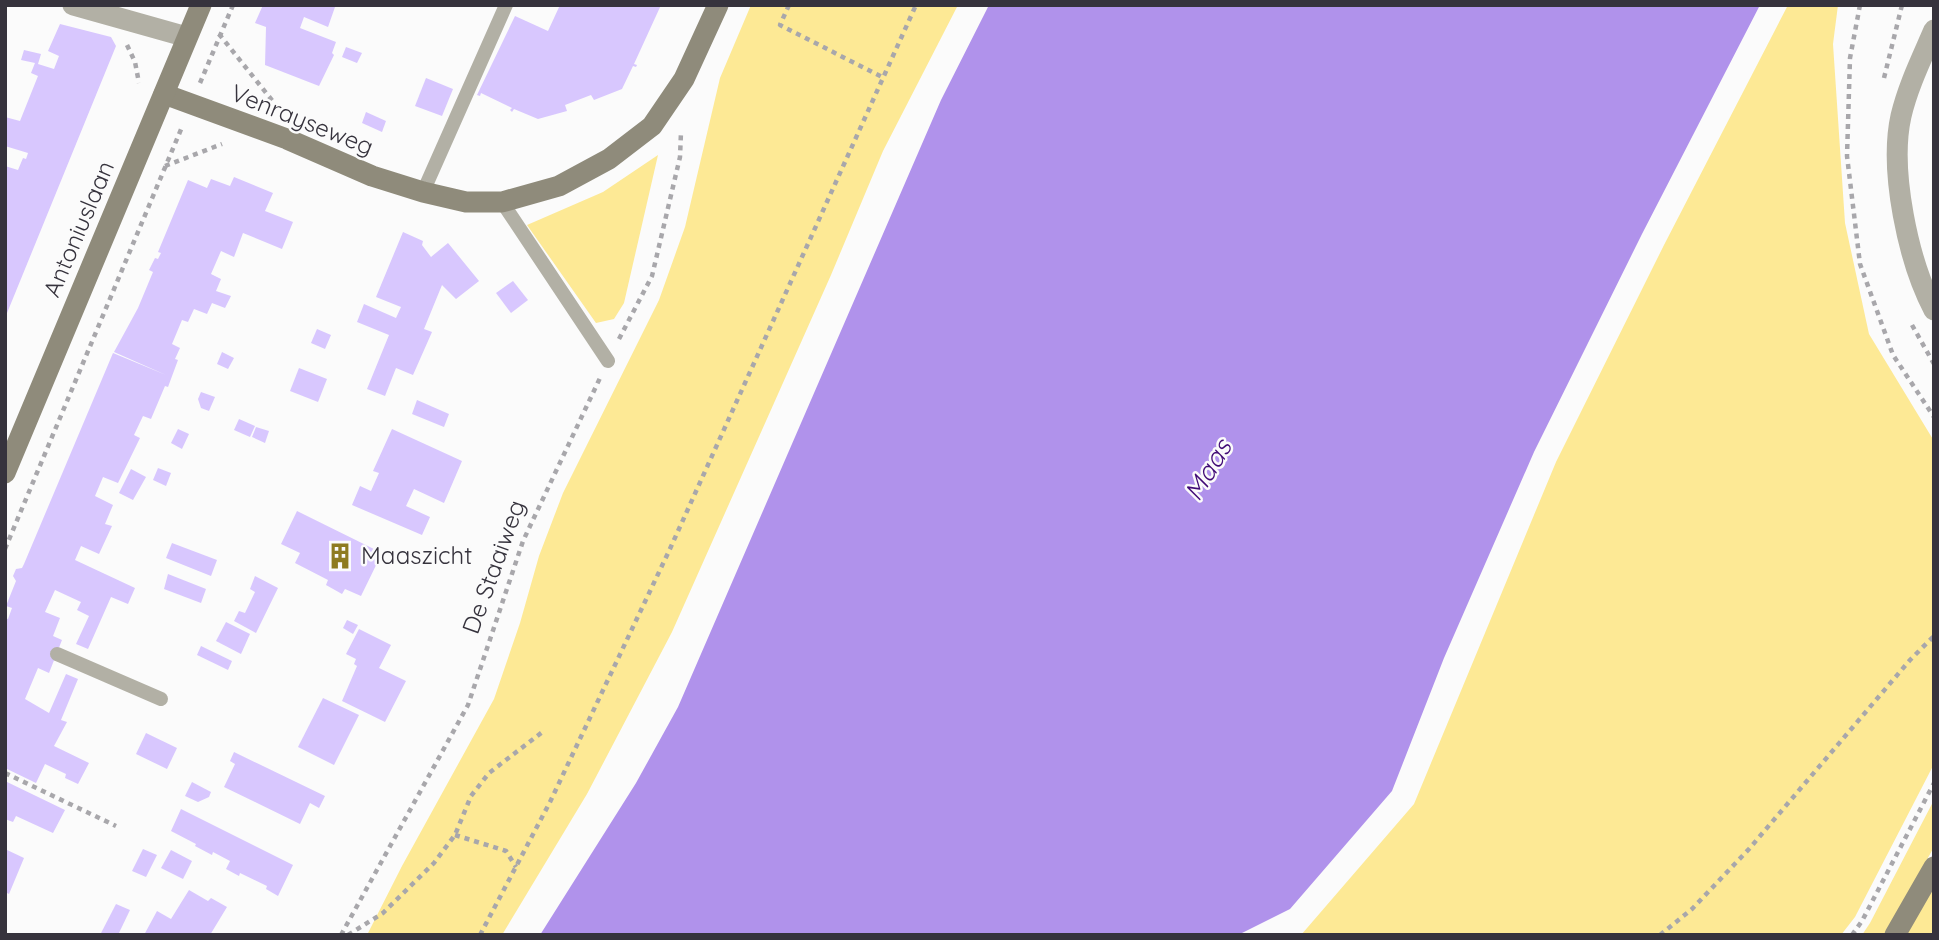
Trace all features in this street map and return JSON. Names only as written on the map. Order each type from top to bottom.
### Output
[{"type":"street","points":[[73,5],[187,37]]},
{"type":"street","name":"Antoniuslaan","points":[[5,473],[201,5]]},
{"type":"street","name":"Venrayseweg","points":[[164,94],[287,139],[372,176],[466,202],[502,202],[559,186],[609,159],[652,126],[684,79],[718,5]]},
{"type":"street","points":[[1934,30],[1907,93],[1897,139],[1897,172],[1912,252],[1934,310]]},
{"type":"street","points":[[1895,935],[1934,867]]},
{"type":"lane","points":[[423,192],[506,5]]},
{"type":"lane","points":[[502,202],[608,362]]},
{"type":"lane","points":[[57,654],[161,699]]},
{"type":"path","points":[[5,549],[233,5]]},
{"type":"path","points":[[789,5],[780,25],[884,78]]},
{"type":"path","points":[[480,935],[550,803],[669,551],[916,5]]},
{"type":"path","points":[[1860,5],[1850,58],[1847,156],[1860,264],[1893,355],[1934,417]]},
{"type":"path","points":[[221,34],[279,108],[287,139]]},
{"type":"path","name":"De Staaiweg","points":[[341,935],[468,705],[523,541],[652,275],[680,157],[681,131]]},
{"type":"path","points":[[165,166],[224,144]]},
{"type":"path","points":[[1660,935],[1692,909],[1749,849],[1910,660],[1934,636]]},
{"type":"path","points":[[348,935],[383,914],[434,863],[455,835],[471,796],[489,773],[545,730]]},
{"type":"path","points":[[5,773],[117,825]]},
{"type":"path","points":[[1852,935],[1862,921],[1934,783]]},
{"type":"path","points":[[455,835],[506,851],[516,867]]},
{"type":"shaded area","points":[[751,5],[958,5],[883,151],[831,275],[672,632],[587,794],[502,935],[367,935],[494,699],[539,556],[563,493],[659,300],[685,227],[720,78]]},
{"type":"shaded area","points":[[1788,5],[1838,5],[1833,44],[1845,223],[1869,334],[1934,441],[1934,764],[1855,917],[1841,935],[1301,935],[1414,804],[1556,462]]},
{"type":"shaded area","points":[[658,155],[624,303],[614,319],[596,323],[527,225],[603,192]]},
{"type":"shaded area","points":[[1934,800],[1934,847],[1885,935],[1862,935],[1870,923]]},
{"type":"shaded area","points":[[1934,885],[1934,935],[1905,935]]},
{"type":"water","name":"Maas","points":[[989,5],[1760,5],[1534,452],[1444,658],[1392,791],[1290,909],[1238,935],[540,935],[636,783],[678,707],[941,100]]},
{"type":"building","points":[[263,5],[335,7],[328,27],[304,17],[300,28],[336,42],[332,53],[334,55],[319,86],[265,65],[266,27],[255,23]]},
{"type":"building","points":[[560,5],[661,5],[634,64],[637,65],[633,66],[622,89],[594,100],[591,95],[565,105],[567,111],[538,119],[514,109],[512,112],[512,108],[481,93],[480,96],[477,95],[515,16],[548,31]]},
{"type":"building","points":[[60,24],[111,37],[116,46],[5,318],[5,166],[18,170],[28,153],[5,146],[5,117],[20,121],[38,76],[31,73],[35,63],[21,60],[24,50],[41,54],[38,64],[54,69],[59,56],[48,51]]},
{"type":"building","points":[[346,47],[362,53],[357,63],[342,57]]},
{"type":"building","points":[[426,78],[453,89],[442,116],[415,106]]},
{"type":"building","points":[[366,112],[386,121],[382,132],[362,123]]},
{"type":"building","points":[[234,177],[273,193],[265,211],[293,222],[282,249],[243,233],[234,257],[221,251],[211,274],[221,279],[216,291],[231,296],[225,308],[212,303],[207,314],[194,309],[188,322],[182,320],[172,344],[180,348],[168,387],[165,386],[151,419],[143,416],[134,435],[140,438],[118,483],[103,477],[95,496],[113,505],[105,524],[112,526],[99,554],[81,546],[75,560],[135,588],[128,604],[111,597],[88,649],[76,644],[89,616],[77,610],[81,602],[55,590],[45,612],[60,618],[53,636],[62,640],[49,673],[38,668],[25,699],[49,713],[66,674],[78,679],[61,720],[67,722],[54,746],[89,763],[78,784],[65,778],[66,774],[45,764],[36,783],[5,768],[5,618],[8,619],[12,608],[6,606],[16,581],[13,576],[16,569],[22,568],[24,564],[113,353],[166,375],[114,352],[138,308],[153,272],[149,270],[161,253],[158,252],[188,180],[207,188],[211,179],[230,186]]},
{"type":"building","points":[[403,232],[423,241],[422,245],[431,257],[448,243],[479,281],[456,299],[442,285],[424,329],[432,332],[413,375],[396,368],[385,396],[367,389],[389,335],[357,322],[364,304],[396,318],[401,307],[376,297]]},
{"type":"building","points":[[513,281],[528,300],[511,313],[496,293]]},
{"type":"building","points":[[317,329],[331,335],[325,349],[311,343]]},
{"type":"building","points":[[222,352],[234,358],[228,369],[217,364]]},
{"type":"building","points":[[299,368],[327,379],[318,402],[290,391]]},
{"type":"building","points":[[201,392],[215,397],[209,411],[201,408],[198,399]]},
{"type":"building","points":[[417,400],[449,414],[444,427],[412,414]]},
{"type":"building","points":[[239,419],[255,426],[250,437],[234,430]]},
{"type":"building","points":[[256,427],[269,431],[265,443],[252,437]]},
{"type":"building","points":[[178,429],[189,434],[182,449],[171,443]]},
{"type":"building","points":[[392,429],[462,461],[444,503],[414,489],[406,506],[430,517],[422,535],[352,505],[360,486],[371,491],[379,473],[373,471]]},
{"type":"building","points":[[158,468],[171,473],[166,486],[153,480]]},
{"type":"building","points":[[131,469],[146,477],[133,500],[119,493]]},
{"type":"building","name":"Maaszicht","points":[[297,511],[382,553],[361,596],[345,589],[342,594],[326,585],[328,580],[295,563],[300,553],[281,544]]},
{"type":"building","points":[[172,543],[217,560],[211,576],[166,558]]},
{"type":"building","points":[[168,574],[206,589],[201,603],[164,589]]},
{"type":"building","points":[[255,576],[278,588],[256,633],[234,621],[239,611],[245,613],[255,592],[250,589]]},
{"type":"building","points":[[347,620],[358,625],[353,634],[343,628]]},
{"type":"building","points":[[226,622],[250,634],[241,654],[216,641]]},
{"type":"building","points":[[359,629],[391,645],[379,668],[406,681],[385,722],[342,701],[357,666],[354,664],[356,659],[346,654]]},
{"type":"building","points":[[201,646],[232,661],[228,670],[197,655]]},
{"type":"building","points":[[323,698],[359,715],[334,765],[298,747]]},
{"type":"building","points":[[146,733],[177,748],[167,769],[136,754]]},
{"type":"building","points":[[234,752],[325,796],[319,808],[310,803],[300,824],[224,787],[235,764],[230,761]]},
{"type":"building","points":[[5,781],[65,810],[53,833],[16,816],[13,822],[5,819]]},
{"type":"building","points":[[192,782],[211,792],[209,797],[198,802],[185,796]]},
{"type":"building","points":[[181,809],[293,865],[278,896],[266,889],[267,886],[226,869],[230,861],[213,852],[212,855],[171,831]]},
{"type":"building","points":[[5,849],[24,858],[9,894],[5,892]]},
{"type":"building","points":[[143,849],[157,855],[146,877],[132,871]]},
{"type":"building","points":[[171,850],[192,861],[183,879],[161,868]]},
{"type":"building","points":[[189,890],[208,901],[211,898],[227,907],[210,935],[144,935],[157,911],[171,919]]},
{"type":"building","points":[[116,904],[130,910],[118,935],[100,935]]},
{"type":"place","name":"Maaszicht","points":[[340,556]]}]
